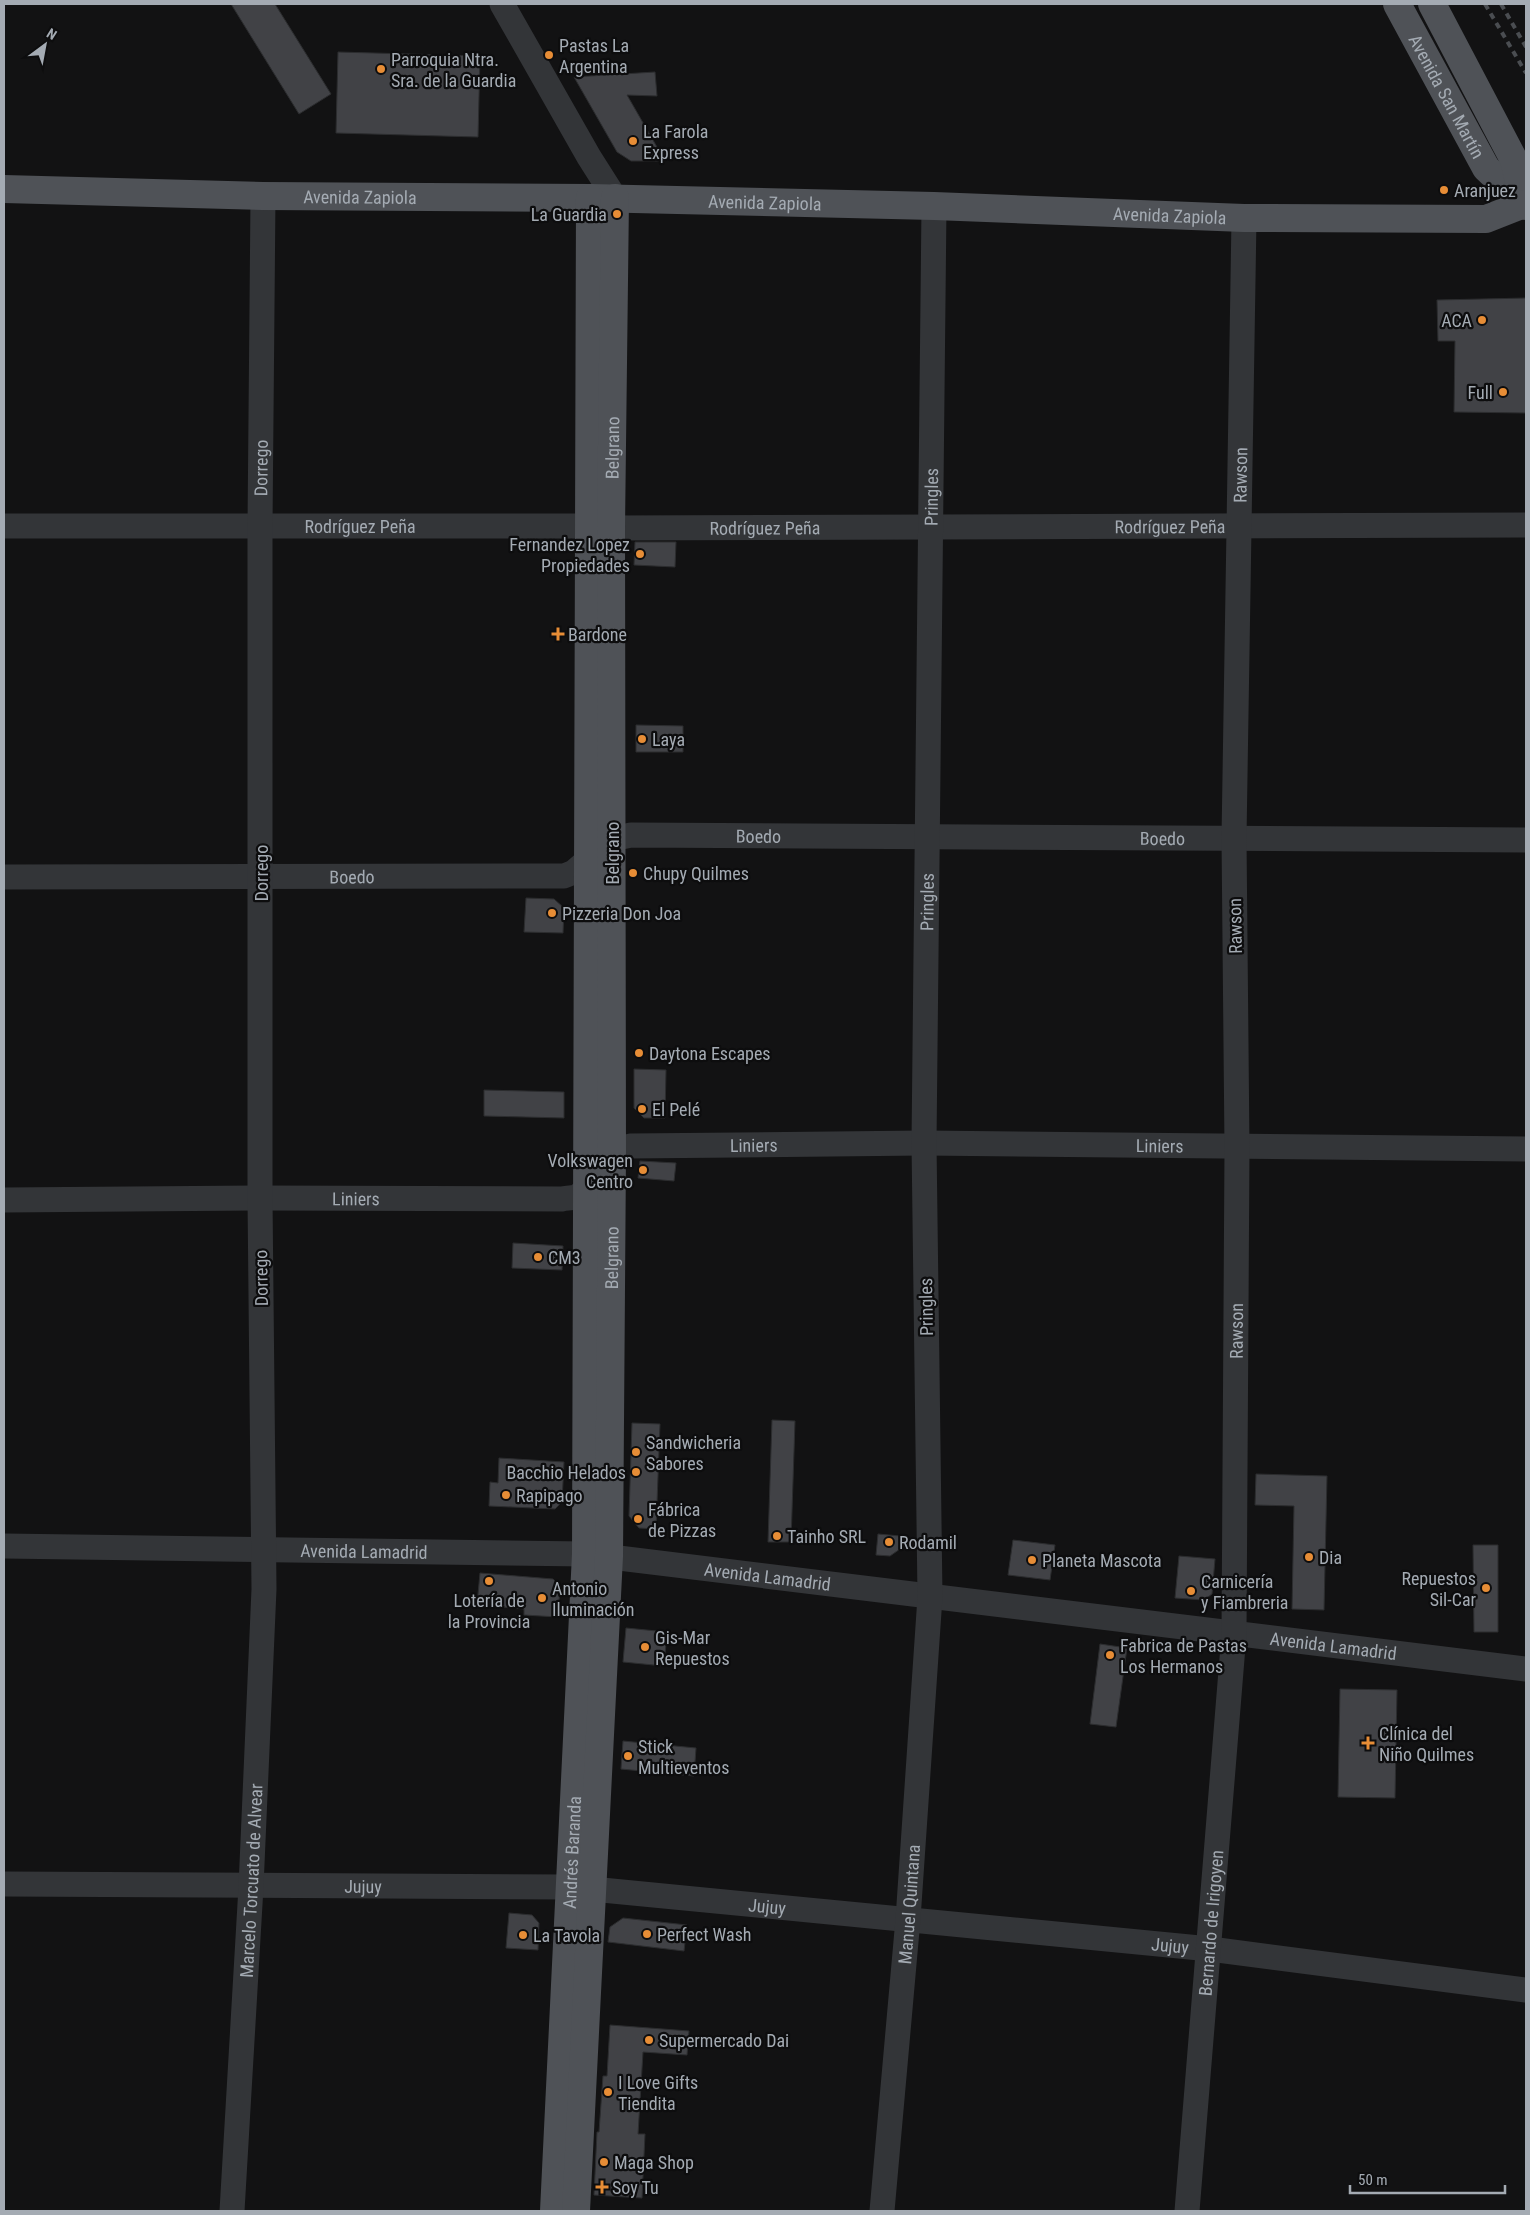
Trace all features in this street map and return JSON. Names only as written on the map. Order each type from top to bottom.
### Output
[{"type":"main road","name":"Avenida San Martín","points":[[1397,4],[1486,168],[1525,205]]},
{"type":"main road","name":"Avenida San Martín","points":[[1432,4],[1514,160],[1525,205]]},
{"type":"main road","name":"Avenida Zapiola","points":[[4,188],[262,196],[603,198],[934,206],[1244,218],[1486,219],[1525,205]]},
{"type":"main road","name":"Belgrano","points":[[598,1555],[589,1186],[589,859],[600,527],[603,198]]},
{"type":"main road","name":"Belgrano","points":[[598,1555],[612,1154],[612,839],[600,527]]},
{"type":"main road","name":"Andrés Baranda","points":[[554,2211],[581,1889],[598,1555]]},
{"type":"main road","name":"Andrés Baranda","points":[[576,2211],[581,1889]]},
{"type":"street","name":"Belgrano","points":[[502,4],[589,157],[603,198]]},
{"type":"street","name":"Dorrego","points":[[262,196],[260,1198],[265,1550]]},
{"type":"street","name":"Pringles","points":[[930,1597],[924,1143],[934,206]]},
{"type":"street","name":"Rawson","points":[[1234,1634],[1237,1148],[1234,838],[1244,218]]},
{"type":"street","name":"Rodríguez Peña","points":[[4,526],[1238,527],[1526,525]]},
{"type":"street","name":"Boedo","points":[[4,877],[564,876],[574,872],[612,839],[632,835],[1526,840]]},
{"type":"street","name":"Liniers","points":[[4,1200],[260,1198],[562,1199],[576,1197],[589,1186],[612,1154],[621,1148],[630,1146],[924,1143],[1237,1148],[1526,1149]]},
{"type":"street","name":"Avenida Lamadrid","points":[[4,1546],[598,1555],[1526,1669]]},
{"type":"street","name":"Marcelo Torcuato de Alvear","points":[[232,2211],[251,1887],[265,1550]]},
{"type":"street","name":"Manuel Quintana","points":[[882,2211],[908,1919],[930,1597]]},
{"type":"street","name":"Bernardo de Irigoyen","points":[[1187,2211],[1210,1949],[1234,1634]]},
{"type":"street","name":"Jujuy","points":[[4,1884],[581,1889],[1210,1949],[1526,1990]]},
{"type":"building","points":[[231,4],[275,4],[331,94],[299,114]]},
{"type":"building","points":[[338,52],[480,56],[478,137],[336,133]]},
{"type":"building","points":[[655,72],[657,96],[627,95],[665,161],[631,161],[617,152],[574,77]]},
{"type":"building","points":[[1526,298],[1526,413],[1454,412],[1455,341],[1438,341],[1437,300]]},
{"type":"building","points":[[635,542],[676,542],[675,567],[634,565]]},
{"type":"building","points":[[636,725],[683,726],[683,752],[636,752]]},
{"type":"building","points":[[526,898],[554,899],[564,908],[563,933],[524,932]]},
{"type":"building","points":[[634,1069],[666,1070],[665,1118],[644,1118],[634,1108]]},
{"type":"building","points":[[484,1090],[564,1092],[564,1118],[484,1116]]},
{"type":"building","points":[[640,1161],[676,1163],[674,1181],[638,1178]]},
{"type":"building","name":"CM3","points":[[513,1243],[563,1246],[562,1270],[512,1268]]},
{"type":"building","points":[[772,1420],[795,1421],[791,1542],[768,1542]]},
{"type":"building","points":[[632,1423],[660,1424],[656,1529],[639,1528],[629,1516]]},
{"type":"building","points":[[499,1458],[564,1462],[562,1502],[555,1509],[489,1506],[490,1482],[498,1483]]},
{"type":"building","name":"Dia","points":[[1256,1474],[1327,1476],[1324,1610],[1292,1609],[1294,1506],[1255,1505]]},
{"type":"building","name":"Rodamil","points":[[878,1534],[900,1536],[900,1549],[890,1556],[876,1555]]},
{"type":"building","name":"Planeta Mascota","points":[[1013,1540],[1055,1545],[1050,1580],[1008,1575]]},
{"type":"building","name":"Repuestos Sil-Car","points":[[1473,1545],[1498,1545],[1498,1632],[1474,1632]]},
{"type":"building","points":[[1179,1556],[1215,1559],[1212,1594],[1204,1600],[1175,1598]]},
{"type":"building","points":[[480,1573],[553,1579],[560,1586],[558,1617],[524,1615],[524,1609],[477,1605]]},
{"type":"building","name":"Gis-Mar Repuestos","points":[[626,1628],[667,1632],[664,1666],[623,1662]]},
{"type":"building","points":[[1100,1644],[1127,1648],[1116,1727],[1090,1724]]},
{"type":"building","name":"Clínica del Niño Quilmes","points":[[1340,1689],[1397,1690],[1395,1798],[1338,1797]]},
{"type":"building","points":[[623,1741],[696,1748],[694,1776],[621,1769]]},
{"type":"building","name":"La Tavola","points":[[509,1913],[532,1915],[539,1923],[538,1950],[506,1948]]},
{"type":"building","name":"Perfect Wash","points":[[623,1918],[687,1925],[684,1951],[608,1942],[610,1927]]},
{"type":"building","points":[[610,2025],[689,2031],[687,2055],[643,2052],[638,2134],[645,2134],[642,2198],[594,2195],[597,2132],[599,2132],[603,2076],[607,2076]]},
{"type":"railway","points":[[1485,4],[1526,73]]},
{"type":"railway","points":[[1501,4],[1526,47]]},
{"type":"place","name":"Pastas La Argentina","points":[[549,55]]},
{"type":"place","name":"Parroquia Ntra. Sra. de la Guardia","points":[[381,69]]},
{"type":"place","name":"La Farola Express","points":[[633,141]]},
{"type":"place","name":"Aranjuez","points":[[1444,190]]},
{"type":"place","name":"La Guardia","points":[[617,214]]},
{"type":"place","name":"ACA","points":[[1482,320]]},
{"type":"place","name":"Full","points":[[1503,392]]},
{"type":"place","name":"Fernandez Lopez Propiedades","points":[[640,554]]},
{"type":"place","name":"Bardone","points":[[558,634]]},
{"type":"place","name":"Laya","points":[[642,739]]},
{"type":"place","name":"Chupy Quilmes","points":[[633,873]]},
{"type":"place","name":"Pizzeria Don Joa","points":[[552,913]]},
{"type":"place","name":"Daytona Escapes","points":[[639,1053]]},
{"type":"place","name":"El Pelé","points":[[642,1109]]},
{"type":"place","name":"Volkswagen Centro","points":[[643,1170]]},
{"type":"place","name":"CM3","points":[[538,1257]]},
{"type":"place","name":"Sandwicheria Sabores","points":[[636,1452]]},
{"type":"place","name":"Bacchio Helados","points":[[636,1472]]},
{"type":"place","name":"Rapipago","points":[[506,1495]]},
{"type":"place","name":"Fábrica de Pizzas","points":[[638,1519]]},
{"type":"place","name":"Tainho SRL","points":[[777,1536]]},
{"type":"place","name":"Rodamil","points":[[889,1542]]},
{"type":"place","name":"Dia","points":[[1309,1557]]},
{"type":"place","name":"Planeta Mascota","points":[[1032,1560]]},
{"type":"place","name":"Lotería de la Provincia","points":[[489,1581]]},
{"type":"place","name":"Repuestos Sil-Car","points":[[1486,1588]]},
{"type":"place","name":"Carnicería y Fiambreria","points":[[1191,1591]]},
{"type":"place","name":"Antonio Iluminación","points":[[542,1598]]},
{"type":"place","name":"Gis-Mar Repuestos","points":[[645,1647]]},
{"type":"place","name":"Fabrica de Pastas Los Hermanos","points":[[1110,1655]]},
{"type":"place","name":"Clínica del Niño Quilmes","points":[[1368,1743]]},
{"type":"place","name":"Stick Multieventos","points":[[628,1756]]},
{"type":"place","name":"Perfect Wash","points":[[647,1934]]},
{"type":"place","name":"La Tavola","points":[[523,1935]]},
{"type":"place","name":"Supermercado Dai","points":[[649,2040]]},
{"type":"place","name":"I Love Gifts Tiendita","points":[[608,2092]]},
{"type":"place","name":"Maga Shop","points":[[604,2162]]},
{"type":"place","name":"Soy Tu","points":[[602,2187]]}]
